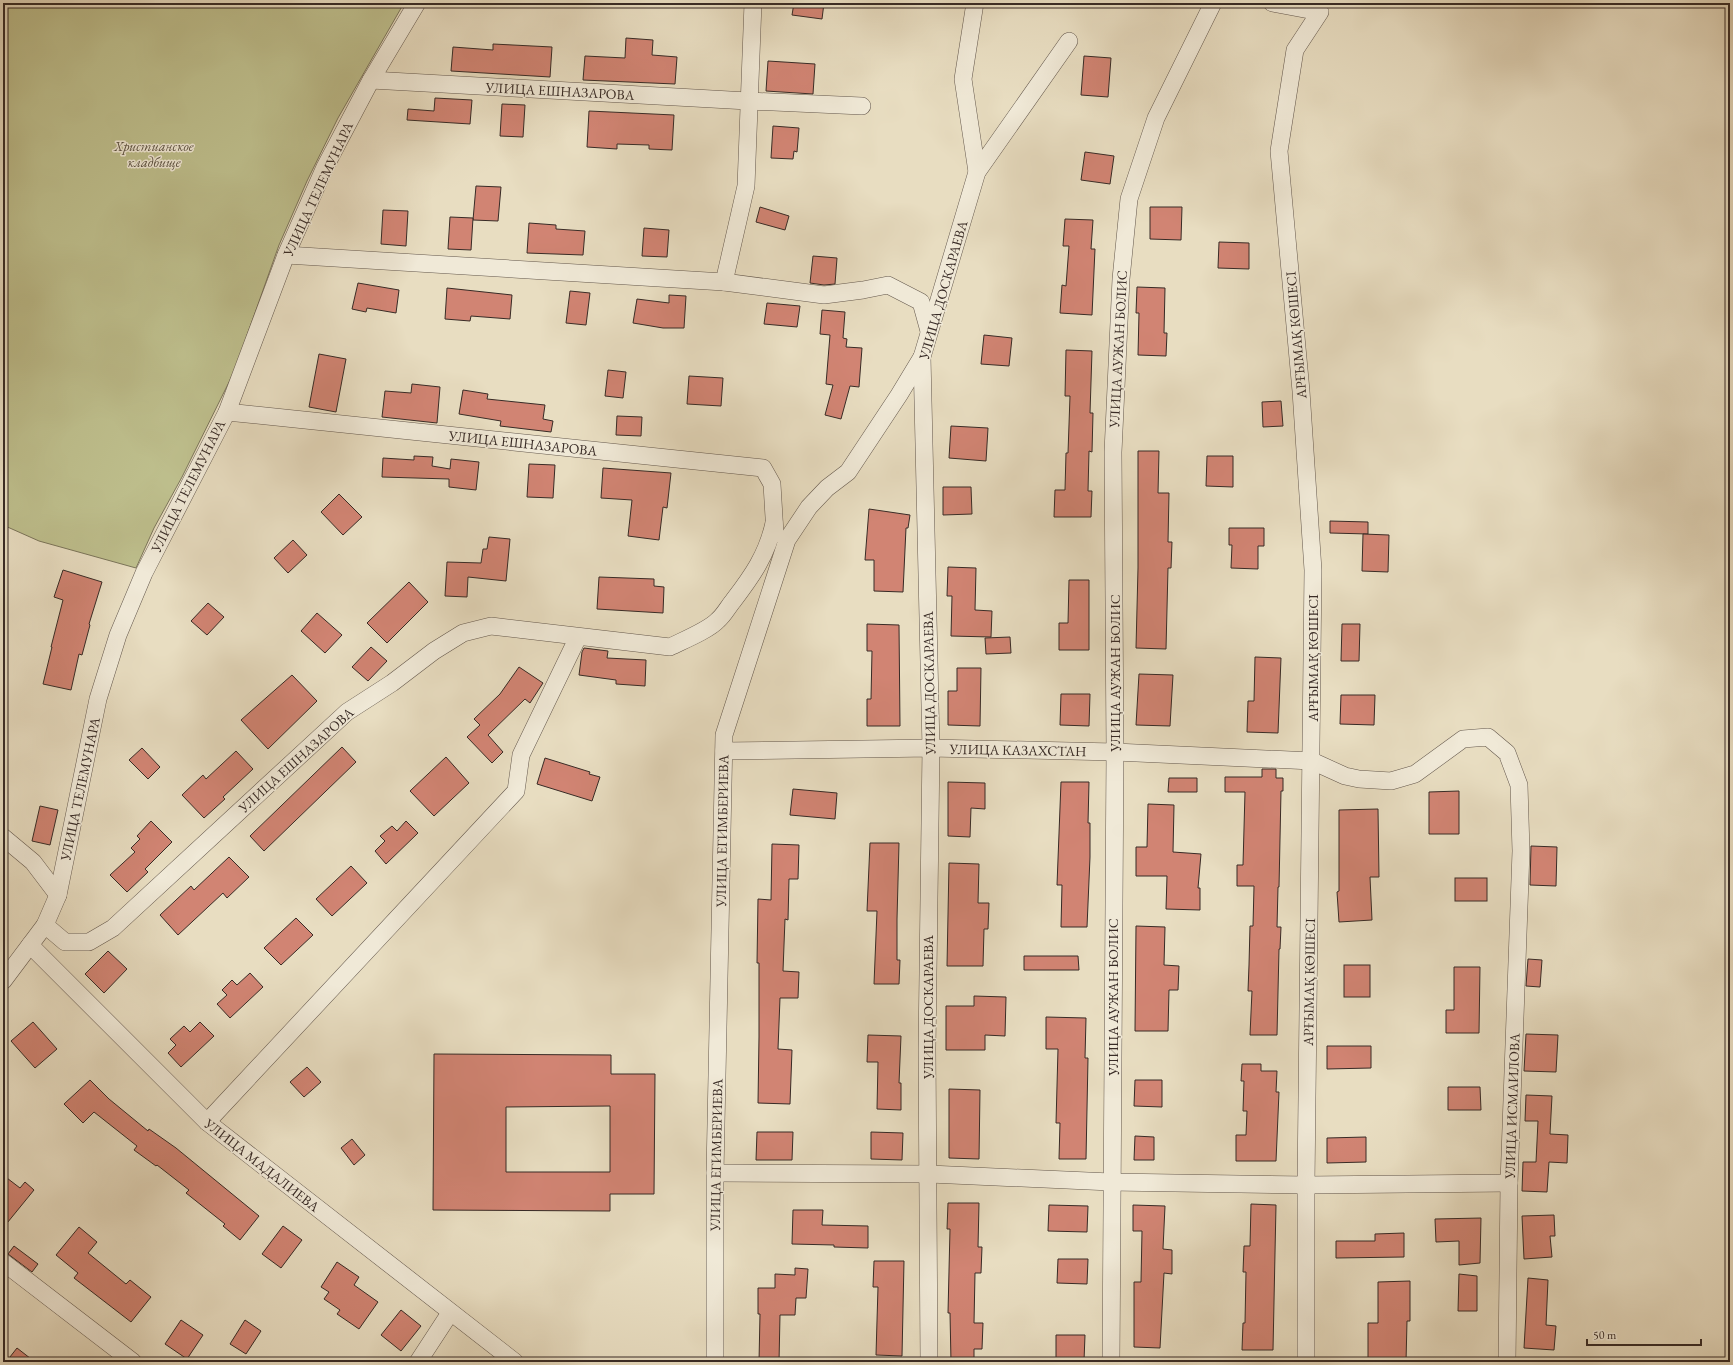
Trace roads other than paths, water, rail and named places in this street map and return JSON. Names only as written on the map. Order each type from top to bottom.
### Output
[{"type":"street","name":"УЛИЦА ТЕЛЕМУНАРА","points":[[3,981],[45,925],[58,895],[98,699],[118,635],[144,573],[226,412],[286,255],[325,167],[371,80],[417,3]]},
{"type":"street","points":[[724,282],[746,186],[748,102],[753,3]]},
{"type":"street","points":[[975,3],[963,79],[977,172]]},
{"type":"street","name":"УЛИЦА АУЖАН БОЛИС","points":[[1111,1362],[1115,752],[1114,452],[1121,279],[1128,198],[1156,118],[1213,3]]},
{"type":"street","name":"АРҒЫМАҚ КӨШЕСІ","points":[[1272,3],[1320,12],[1296,50],[1279,151],[1301,391],[1313,570],[1306,1185],[1306,1362]]},
{"type":"street","name":"УЛИЦА ДОСКАРАЕВА","points":[[929,1362],[929,1174],[927,1049],[931,748],[922,357],[977,172],[1069,41]]},
{"type":"street","name":"УЛИЦА ЕШНАЗАРОВА","points":[[371,80],[748,102],[862,106]]},
{"type":"street","points":[[286,255],[724,282],[824,294],[863,290],[888,285],[921,302],[929,331]]},
{"type":"street","name":"УЛИЦА ЕГИМБЕРИЕВА","points":[[715,1362],[716,1173],[724,735],[787,540],[809,507],[827,488],[848,472],[922,357]]},
{"type":"street","name":"УЛИЦА ЕШНАЗАРОВА","points":[[226,412],[762,468],[772,484],[774,524],[779,566]]},
{"type":"street","name":"УЛИЦА ЕШНАЗАРОВА","points":[[45,925],[65,942],[89,942],[113,928],[347,712],[392,683],[434,651],[463,633],[491,626],[578,637],[670,646],[717,621],[753,575],[770,542],[774,524]]},
{"type":"street","points":[[207,1122],[516,791],[521,755],[578,637]]},
{"type":"street","name":"УЛИЦА ИСМАИЛОВА","points":[[1312,761],[1345,776],[1359,779],[1391,781],[1415,774],[1463,739],[1488,737],[1507,753],[1520,785],[1521,851],[1509,1183],[1507,1362]]},
{"type":"street","name":"УЛИЦА КАЗАХСТАН","points":[[724,751],[931,748],[1115,752],[1312,761]]},
{"type":"street","points":[[3,837],[33,862],[58,895]]},
{"type":"street","name":"УЛИЦА МАДАЛИЕВА","points":[[30,945],[207,1122],[450,1313],[515,1362]]},
{"type":"street","points":[[716,1173],[929,1174],[1111,1182],[1306,1185],[1509,1183]]},
{"type":"street","points":[[3,1262],[133,1362]]},
{"type":"street","points":[[418,1362],[450,1313]]},
{"type":"park label","name":"Христианское кладбище","points":[[154,154]]}]
